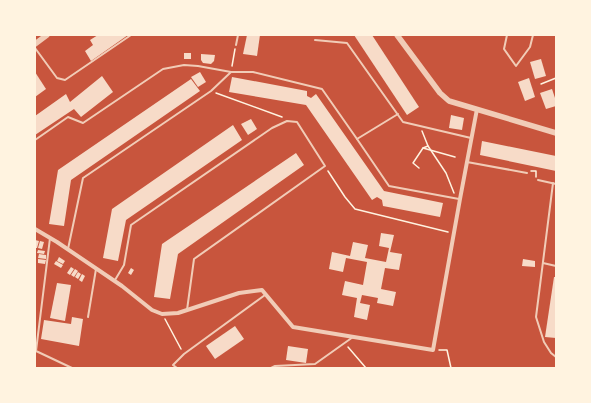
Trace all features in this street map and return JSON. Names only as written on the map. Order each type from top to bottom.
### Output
[{"type":"street","points":[[35,44],[47,35]]},
{"type":"street","points":[[397,35],[440,93],[449,101],[556,133]]},
{"type":"street","points":[[35,229],[68,249],[152,310],[162,314],[178,313],[239,294],[262,290],[293,327],[433,350],[454,233],[458,199],[478,109]]},
{"type":"lane","points":[[35,48],[58,78],[65,80],[131,35]]},
{"type":"lane","points":[[236,45],[238,35]]},
{"type":"lane","points":[[507,35],[504,50],[516,66],[530,47],[533,35]]},
{"type":"lane","points":[[316,40],[347,43],[403,122],[472,138]]},
{"type":"lane","points":[[35,140],[68,117],[83,123],[163,69],[184,65],[231,72],[253,72],[322,89],[388,186],[458,199]]},
{"type":"lane","points":[[68,249],[83,178],[211,91],[231,72]]},
{"type":"lane","points":[[357,139],[398,114]]},
{"type":"lane","points":[[114,281],[124,265],[131,225],[272,128],[286,121],[297,122],[324,166],[194,259],[186,311]]},
{"type":"lane","points":[[467,162],[527,173]]},
{"type":"lane","points":[[538,180],[554,184],[536,318],[544,342],[556,358]]},
{"type":"lane","points":[[50,238],[36,351],[72,368]]},
{"type":"lane","points":[[543,263],[556,266]]},
{"type":"lane","points":[[88,317],[96,269]]},
{"type":"lane","points":[[171,368],[184,354],[265,295]]},
{"type":"lane","points":[[271,368],[275,366],[315,364],[353,338]]},
{"type":"lane","points":[[173,365],[177,368]]},
{"type":"path","points":[[231,72],[234,54]]},
{"type":"path","points":[[541,84],[556,78]]},
{"type":"path","points":[[211,91],[281,117],[286,121]]},
{"type":"path","points":[[422,131],[428,146],[446,173],[458,199]]},
{"type":"path","points":[[419,168],[413,163],[423,148],[428,146]]},
{"type":"path","points":[[423,148],[454,157]]},
{"type":"path","points":[[324,166],[355,209],[454,233]]},
{"type":"path","points":[[532,170],[536,171]]},
{"type":"path","points":[[162,314],[184,354]]},
{"type":"path","points":[[345,343],[366,368]]},
{"type":"path","points":[[433,350],[447,350],[451,368]]},
{"type":"building","points":[[98,35],[128,35],[91,61],[85,51],[93,45],[90,40]]},
{"type":"building","points":[[247,35],[260,35],[257,56],[243,54]]},
{"type":"building","points":[[354,35],[372,35],[419,107],[407,115]]},
{"type":"building","points":[[184,53],[191,53],[191,59],[184,59]]},
{"type":"building","points":[[201,54],[215,55],[214,61],[211,64],[203,63],[201,60]]},
{"type":"building","points":[[541,59],[546,76],[535,79],[530,62]]},
{"type":"building","points":[[35,72],[46,89],[35,97]]},
{"type":"building","points":[[200,72],[206,82],[198,87],[191,77]]},
{"type":"building","points":[[102,76],[113,92],[81,117],[74,109],[35,135],[35,116],[66,94],[70,102]]},
{"type":"building","points":[[232,77],[307,91],[307,96],[311,98],[316,94],[384,191],[443,203],[440,217],[383,206],[382,200],[377,197],[372,200],[306,105],[229,92]]},
{"type":"building","points":[[529,78],[535,97],[525,101],[518,82]]},
{"type":"building","points":[[191,79],[200,91],[71,180],[64,226],[49,224],[58,170]]},
{"type":"building","points":[[552,89],[556,106],[546,109],[540,93]]},
{"type":"building","points":[[451,115],[464,118],[462,130],[449,128]]},
{"type":"building","points":[[251,119],[257,129],[248,135],[241,124]]},
{"type":"building","points":[[233,125],[242,140],[126,220],[118,261],[103,258],[112,209]]},
{"type":"building","points":[[482,141],[556,156],[556,171],[480,155]]},
{"type":"building","points":[[296,153],[304,165],[178,254],[170,299],[154,297],[162,244]]},
{"type":"building","points":[[381,233],[394,235],[390,252],[402,254],[399,270],[385,268],[381,289],[396,292],[393,306],[377,303],[378,298],[362,295],[360,303],[370,305],[367,320],[354,317],[357,298],[342,295],[345,281],[363,285],[367,262],[346,258],[343,272],[329,269],[332,252],[350,256],[353,242],[368,245],[365,258],[386,262],[389,248],[379,246]]},
{"type":"building","points":[[35,240],[39,241],[37,248],[35,248]]},
{"type":"building","points":[[40,241],[44,242],[42,249],[38,248]]},
{"type":"building","points":[[38,250],[45,251],[44,254],[37,253]]},
{"type":"building","points":[[39,254],[46,255],[46,259],[38,258]]},
{"type":"building","points":[[59,257],[65,261],[63,264],[57,261]]},
{"type":"building","points":[[38,259],[46,260],[45,264],[38,263]]},
{"type":"building","points":[[523,259],[535,261],[535,267],[522,266]]},
{"type":"building","points":[[56,261],[63,265],[61,268],[54,264]]},
{"type":"building","points":[[71,267],[74,269],[70,275],[67,273]]},
{"type":"building","points":[[131,268],[134,270],[131,275],[128,273]]},
{"type":"building","points":[[75,269],[78,271],[74,277],[71,275]]},
{"type":"building","points":[[78,272],[81,274],[78,279],[75,277]]},
{"type":"building","points":[[82,274],[85,276],[82,282],[79,280]]},
{"type":"building","points":[[554,277],[556,277],[556,338],[545,337]]},
{"type":"building","points":[[57,283],[71,285],[65,321],[50,318]]},
{"type":"building","points":[[72,317],[83,319],[79,346],[41,339],[44,320],[71,324]]},
{"type":"building","points":[[235,326],[244,339],[215,359],[206,346]]},
{"type":"building","points":[[288,346],[308,349],[306,363],[286,360]]}]
